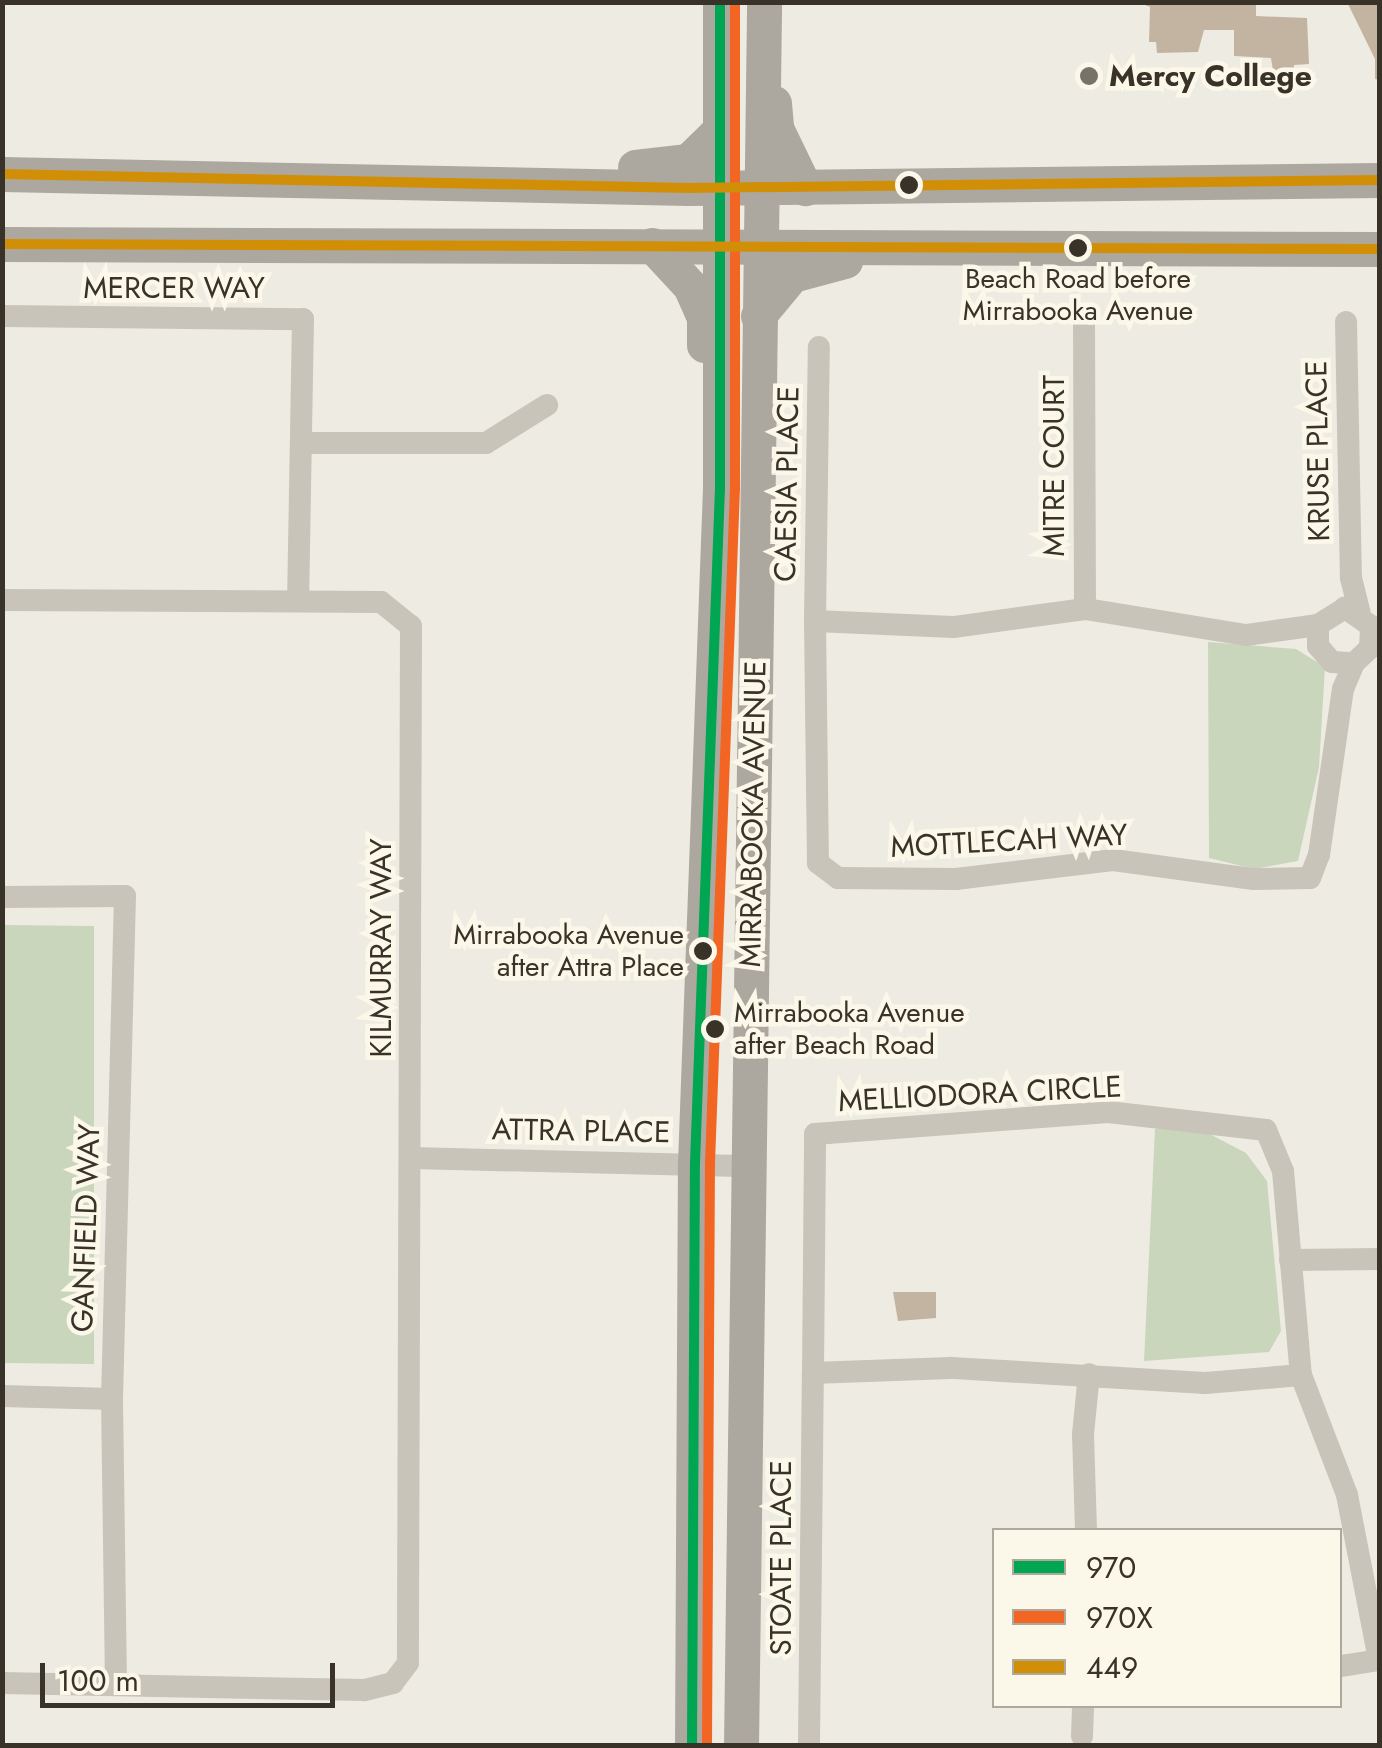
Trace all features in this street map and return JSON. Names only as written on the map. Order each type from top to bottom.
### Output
[{"type":"main road","name":"MIRRABOOKA AVENUE","points":[[692,1746],[695,1163],[720,488],[720,2]]},
{"type":"main road","name":"MIRRABOOKA AVENUE","points":[[741,1746],[764,2]]},
{"type":"main road","points":[[776,2],[774,118],[805,188]]},
{"type":"main road","points":[[480,184],[533,168],[670,166],[697,155],[720,130]]},
{"type":"main road","points":[[2,174],[761,188],[1380,180]]},
{"type":"main road","points":[[2,244],[968,244],[1380,249]]},
{"type":"main road","points":[[758,316],[792,275],[824,262],[914,258],[968,244]]},
{"type":"main road","points":[[652,246],[680,268],[704,316],[704,446],[720,488]]},
{"type":"street","name":"MERCER WAY","points":[[2,316],[303,319],[298,602]]},
{"type":"street","name":"KRUSE PLACE","points":[[1346,322],[1351,637]]},
{"type":"street","name":"MITRE COURT","points":[[1084,324],[1085,609]]},
{"type":"street","name":"CAESIA PLACE","points":[[815,621],[819,348]]},
{"type":"street","points":[[301,443],[486,443],[547,405]]},
{"type":"street","name":"KILMURRAY WAY","points":[[2,600],[382,602],[410,626],[408,1663],[392,1682],[364,1690],[116,1684]]},
{"type":"street","points":[[815,621],[953,627],[1085,609],[1246,635],[1351,637]]},
{"type":"street","name":"MOTTLECAH WAY","points":[[815,621],[815,847],[818,863],[838,878],[956,879],[1113,860],[1254,879],[1310,878],[1319,856],[1351,637]]},
{"type":"street","name":"GANFIELD WAY","points":[[2,896],[125,896],[112,1399],[116,1684]]},
{"type":"street","name":"MELLIODORA CIRCLE","points":[[812,1373],[815,1134],[1108,1112],[1266,1130],[1284,1171],[1301,1375],[1347,1495],[1380,1660],[1342,1666]]},
{"type":"street","name":"ATTRA PLACE","points":[[410,1158],[750,1166]]},
{"type":"street","points":[[1290,1260],[1380,1259]]},
{"type":"street","points":[[812,1373],[950,1368],[1205,1383],[1301,1375]]},
{"type":"street","name":"STOATE PLACE","points":[[810,1743],[812,1373]]},
{"type":"street","points":[[1086,1528],[1083,1434],[1089,1374]]},
{"type":"street","points":[[2,1396],[112,1399]]},
{"type":"street","points":[[2,1683],[116,1684]]},
{"type":"street","points":[[1082,1736],[1083,1708]]},
{"type":"green space","points":[[1208,642],[1296,649],[1325,667],[1319,767],[1298,861],[1254,869],[1209,858]]},
{"type":"green space","points":[[3,925],[94,926],[94,1364],[3,1363]]},
{"type":"green space","points":[[1155,1129],[1200,1129],[1246,1153],[1267,1181],[1281,1331],[1269,1352],[1144,1361]]},
{"type":"building","points":[[1138,2],[1256,2],[1256,16],[1307,18],[1309,64],[1294,65],[1293,84],[1275,83],[1271,58],[1234,56],[1234,30],[1204,30],[1198,52],[1157,53],[1156,42],[1149,42],[1150,7]]},
{"type":"building","points":[[1347,2],[1380,2],[1380,80],[1375,79],[1375,59]]},
{"type":"building","points":[[893,1292],[936,1292],[936,1318],[898,1321]]},
{"type":"transit line","name":"970","points":[[692,1746],[695,1163],[720,489],[720,2]]},
{"type":"transit line","name":"970X","points":[[707,1746],[710,1163],[735,489],[735,2]]},
{"type":"transit line","name":"449","points":[[2,174],[688,188],[1380,180]]},
{"type":"transit line","name":"449","points":[[2,244],[1380,249]]},
{"type":"place","name":"Mercy College","points":[[1089,76]]},
{"type":"place","name":"Beach Road before Mirrabooka Avenue","points":[[1078,248]]},
{"type":"place","name":"Mirrabooka Avenue after Attra Place","points":[[703,951]]},
{"type":"place","name":"Mirrabooka Avenue after Beach Road","points":[[715,1029]]}]
